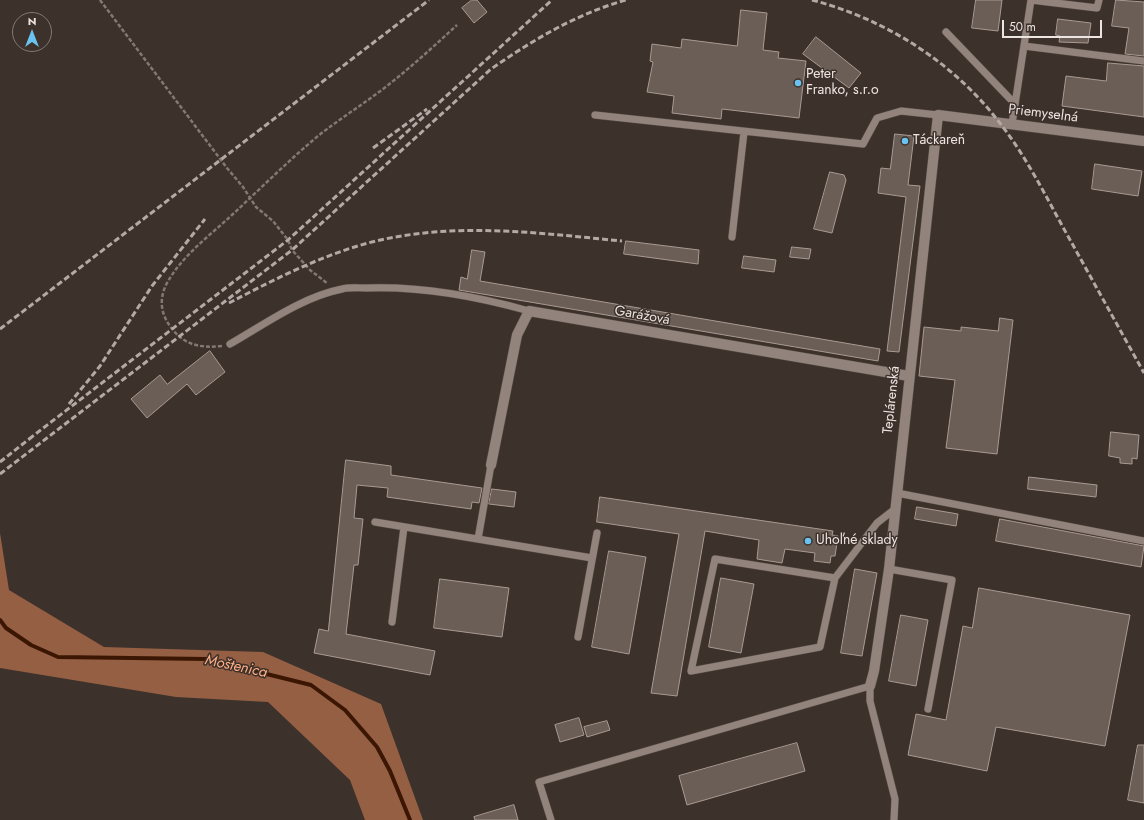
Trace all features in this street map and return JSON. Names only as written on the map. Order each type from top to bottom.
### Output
[{"type":"street","name":"Priemyselná","points":[[938,115],[1144,141]]},
{"type":"street","name":"Teplárenská","points":[[870,686],[874,671],[889,569],[938,115]]},
{"type":"street","name":"Garážová","points":[[529,311],[909,376]]},
{"type":"street","points":[[491,465],[517,335],[529,311]]},
{"type":"lane","points":[[1012,124],[1031,0],[1097,8],[1099,0]]},
{"type":"lane","points":[[946,32],[1015,104]]},
{"type":"lane","points":[[1024,46],[1144,60]]},
{"type":"lane","points":[[595,115],[864,144],[877,118],[900,111],[938,115]]},
{"type":"lane","points":[[732,238],[744,132]]},
{"type":"lane","points":[[230,344],[306,302],[342,289],[389,287],[457,294],[529,311]]},
{"type":"lane","points":[[478,539],[491,465]]},
{"type":"lane","points":[[897,493],[1144,541]]},
{"type":"lane","points":[[835,578],[715,560],[691,671],[820,647],[835,578],[877,524],[895,509]]},
{"type":"lane","points":[[375,522],[592,558]]},
{"type":"lane","points":[[392,622],[404,527]]},
{"type":"lane","points":[[578,637],[597,533]]},
{"type":"lane","points":[[889,569],[952,580],[928,709]]},
{"type":"lane","points":[[551,820],[539,782],[870,686],[870,701],[895,799],[894,820]]},
{"type":"path","points":[[100,0],[250,198],[261,212],[272,221],[288,240],[292,250],[310,270],[326,283],[342,289]]},
{"type":"path","points":[[230,344],[206,347],[188,343],[180,337],[168,323],[164,316],[162,302],[167,284],[181,263],[318,136],[379,92],[417,61],[457,25]]},
{"type":"shaded area","points":[[0,533],[9,590],[104,647],[263,652],[381,704],[423,820],[365,820],[350,780],[268,702],[176,697],[0,668]]},
{"type":"building","points":[[472,0],[477,0],[487,12],[474,23],[462,8]]},
{"type":"building","points":[[976,0],[1002,0],[998,31],[972,28]]},
{"type":"building","points":[[1116,0],[1144,2],[1144,56],[1125,54],[1129,28],[1112,26]]},
{"type":"building","points":[[741,10],[767,13],[763,50],[779,52],[778,58],[806,61],[799,118],[722,109],[721,119],[672,113],[674,96],[647,92],[653,62],[650,61],[652,44],[681,48],[682,39],[737,46]]},
{"type":"building","points":[[1058,19],[1091,23],[1088,43],[1059,42],[1060,36],[1056,35]]},
{"type":"building","points":[[816,37],[861,73],[849,88],[803,54]]},
{"type":"building","points":[[1108,63],[1144,66],[1144,117],[1062,106],[1066,76],[1106,81]]},
{"type":"building","points":[[895,134],[914,136],[908,185],[920,186],[899,352],[887,351],[906,197],[878,193],[881,168],[890,169]]},
{"type":"building","points":[[1095,164],[1142,171],[1138,196],[1092,189]]},
{"type":"building","points":[[830,172],[844,175],[846,180],[832,233],[814,229]]},
{"type":"building","points":[[626,241],[699,250],[698,264],[624,254]]},
{"type":"building","points":[[792,247],[811,249],[809,259],[790,257]]},
{"type":"building","points":[[472,250],[485,252],[480,281],[880,349],[878,361],[459,290],[461,277],[467,279]]},
{"type":"building","points":[[744,256],[776,260],[774,272],[742,268]]},
{"type":"building","points":[[1000,318],[1013,320],[997,454],[946,448],[955,380],[919,376],[924,327],[961,331],[961,327],[998,331]]},
{"type":"building","points":[[210,351],[225,372],[196,395],[187,384],[147,418],[131,399],[160,375],[167,384]]},
{"type":"building","points":[[1111,432],[1139,435],[1137,459],[1132,458],[1132,464],[1120,463],[1120,458],[1109,456]]},
{"type":"building","points":[[346,460],[391,466],[391,475],[482,488],[479,503],[472,502],[471,509],[387,497],[388,488],[357,485],[354,518],[363,519],[358,565],[354,565],[346,634],[435,651],[430,675],[314,653],[319,629],[328,631]]},
{"type":"building","points":[[1029,477],[1097,485],[1096,497],[1028,489]]},
{"type":"building","points":[[492,489],[516,492],[514,507],[489,504]]},
{"type":"building","points":[[600,497],[833,531],[832,535],[838,536],[835,556],[831,556],[830,563],[814,561],[815,553],[785,549],[782,563],[757,559],[759,540],[705,531],[677,696],[651,693],[679,534],[597,522]]},
{"type":"building","points":[[917,507],[958,514],[956,526],[915,519]]},
{"type":"building","points":[[1000,519],[1144,546],[1141,567],[996,541]]},
{"type":"building","points":[[609,551],[646,557],[629,654],[592,647]]},
{"type":"building","points":[[855,569],[877,573],[862,656],[841,653]]},
{"type":"building","points":[[721,578],[754,584],[741,653],[709,647]]},
{"type":"building","points":[[440,579],[509,588],[502,637],[434,628]]},
{"type":"building","points":[[979,588],[1130,615],[1105,746],[996,727],[987,771],[908,755],[916,714],[946,720],[963,626],[972,628]]},
{"type":"building","points":[[901,615],[928,620],[916,686],[889,681]]},
{"type":"building","points":[[579,718],[584,735],[560,742],[555,725]]},
{"type":"building","points":[[607,721],[610,730],[587,737],[584,727]]},
{"type":"building","points":[[797,743],[805,771],[687,805],[679,776]]},
{"type":"building","points":[[1138,745],[1144,745],[1144,803],[1128,800]]},
{"type":"building","points":[[514,805],[518,820],[475,820],[474,817]]},
{"type":"waterway","name":"Moštenica","points":[[0,620],[6,628],[31,645],[58,657],[206,659],[311,685],[345,710],[377,747],[390,771],[410,820]]},
{"type":"railway","points":[[0,329],[429,0]]},
{"type":"railway","points":[[29,439],[288,240],[552,0]]},
{"type":"railway","points":[[0,474],[292,250],[491,69],[539,38],[572,20],[626,0]]},
{"type":"railway","points":[[812,0],[839,8],[891,31],[939,62],[961,80],[981,100],[1009,135],[1028,164],[1144,373]]},
{"type":"railway","points":[[373,148],[427,109]]},
{"type":"railway","points":[[69,404],[100,366],[152,286],[205,219]]},
{"type":"railway","points":[[229,303],[280,277],[332,255],[350,248],[400,236],[431,232],[495,231],[527,232],[622,241]]},
{"type":"railway","points":[[0,462],[33,436]]},
{"type":"place","name":"Peter Franko, s.r.o","points":[[798,83]]},
{"type":"place","name":"Táckareň","points":[[905,141]]},
{"type":"place","name":"Uhoľné sklady","points":[[808,541]]}]
